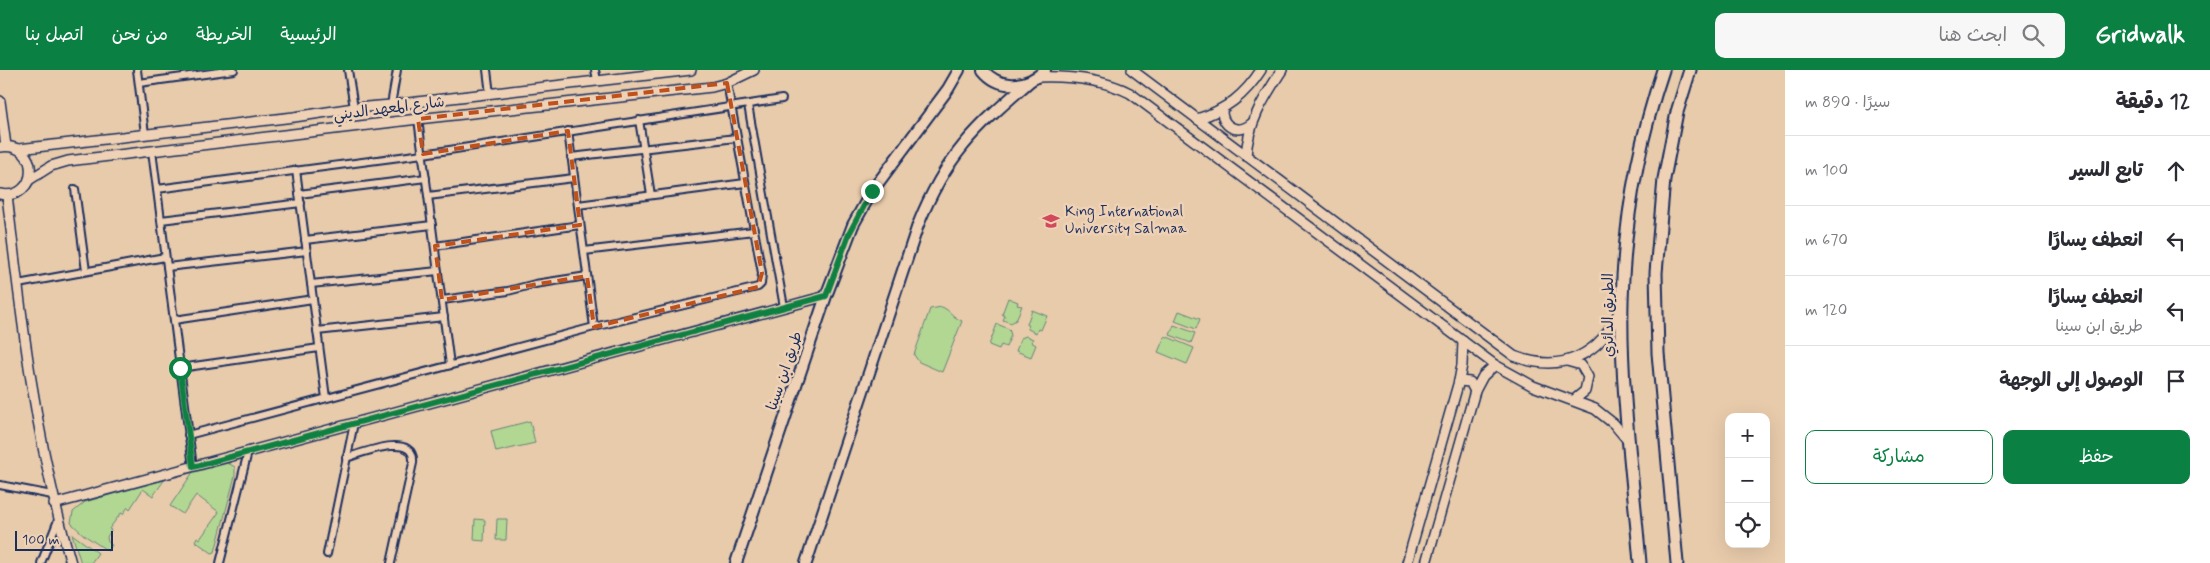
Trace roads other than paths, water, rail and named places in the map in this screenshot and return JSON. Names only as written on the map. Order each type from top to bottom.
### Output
[{"type":"highway","name":"الطريق الدائري","points":[[1640,563],[1630,443],[1622,304],[1627,230],[1634,182],[1663,70]]},
{"type":"highway","points":[[1677,563],[1658,353],[1656,273],[1664,179],[1677,112],[1690,70]]},
{"type":"main road","name":"طريق ابن سينا","points":[[736,563],[842,252],[862,208],[948,89],[959,70]]},
{"type":"main road","points":[[983,70],[996,81],[1007,84],[1019,85],[1038,76]]},
{"type":"main road","points":[[806,563],[918,225],[933,190],[951,159],[973,132],[1038,76]]},
{"type":"street","points":[[137,70],[145,134]]},
{"type":"street","points":[[139,83],[234,70]]},
{"type":"street","points":[[348,70],[354,108]]},
{"type":"street","points":[[392,105],[397,70]]},
{"type":"street","points":[[487,70],[490,94]]},
{"type":"street","points":[[595,70],[597,80]]},
{"type":"street","name":"شارع المعهد الديني","points":[[3,147],[19,149],[294,117],[354,108],[490,94],[638,73],[691,70]]},
{"type":"street","name":"شارع المعهد الديني","points":[[3,194],[19,192],[29,180],[44,170],[60,163],[418,119],[712,87],[727,83],[754,70]]},
{"type":"street","points":[[1132,70],[1502,349],[1514,356],[1533,362],[1554,363],[1567,361],[1592,349],[1610,329],[1622,304]]},
{"type":"street","points":[[1197,119],[1222,109],[1244,93],[1261,70]]},
{"type":"street","points":[[1246,156],[1251,124],[1260,104],[1282,70]]},
{"type":"street","points":[[1038,76],[1104,82],[1130,93],[1495,365],[1533,386],[1574,400],[1605,416],[1630,443]]},
{"type":"street","points":[[188,435],[594,327],[758,287],[761,284],[762,273],[727,83]]},
{"type":"street","points":[[564,84],[565,102]]},
{"type":"street","points":[[157,189],[423,154],[782,99]]},
{"type":"street","points":[[0,101],[3,147]]},
{"type":"street","points":[[416,102],[450,365]]},
{"type":"street","points":[[748,105],[784,307]]},
{"type":"street","points":[[1222,109],[1223,120],[1231,128],[1242,129],[1251,124]]},
{"type":"street","points":[[294,117],[296,135]]},
{"type":"street","points":[[640,120],[651,195]]},
{"type":"street","points":[[568,131],[594,327]]},
{"type":"street","points":[[571,157],[736,138]]},
{"type":"street","points":[[94,140],[89,150],[94,158]]},
{"type":"street","points":[[19,149],[29,160],[31,170],[29,180]]},
{"type":"street","points":[[152,151],[193,467]]},
{"type":"street","points":[[296,170],[326,398]]},
{"type":"street","points":[[300,194],[426,178]]},
{"type":"street","points":[[428,196],[574,178]]},
{"type":"street","points":[[578,205],[745,183]]},
{"type":"street","points":[[75,189],[86,272]]},
{"type":"street","points":[[3,194],[53,500],[71,563]]},
{"type":"street","points":[[161,220],[301,203]]},
{"type":"street","points":[[306,240],[432,225]]},
{"type":"street","points":[[434,246],[580,225]]},
{"type":"street","points":[[584,251],[754,231]]},
{"type":"street","points":[[167,267],[307,250]]},
{"type":"street","points":[[18,284],[166,257]]},
{"type":"street","points":[[311,284],[438,271]]},
{"type":"street","points":[[442,300],[508,292],[535,284],[587,276]]},
{"type":"street","points":[[0,485],[53,500],[193,467],[826,296]]},
{"type":"street","points":[[174,320],[313,299]]},
{"type":"street","points":[[317,331],[444,317]]},
{"type":"street","points":[[1407,563],[1459,381],[1463,341]]},
{"type":"street","points":[[180,368],[320,348]]},
{"type":"street","points":[[1567,361],[1580,365],[1588,377],[1585,391],[1574,400]]},
{"type":"street","points":[[1426,563],[1475,391],[1483,376],[1495,365]]},
{"type":"street","points":[[1459,381],[1470,382],[1475,391]]},
{"type":"street","points":[[326,554],[354,423]]},
{"type":"street","points":[[346,458],[392,446],[410,450],[413,454],[413,463],[391,563]]},
{"type":"street","points":[[220,563],[248,452]]},
{"type":"street","points":[[41,563],[58,520]]},
{"type":"street","points":[[809,552],[812,563]]},
{"type":"place","name":"King International University Salmaa","points":[[1051,221]]}]
